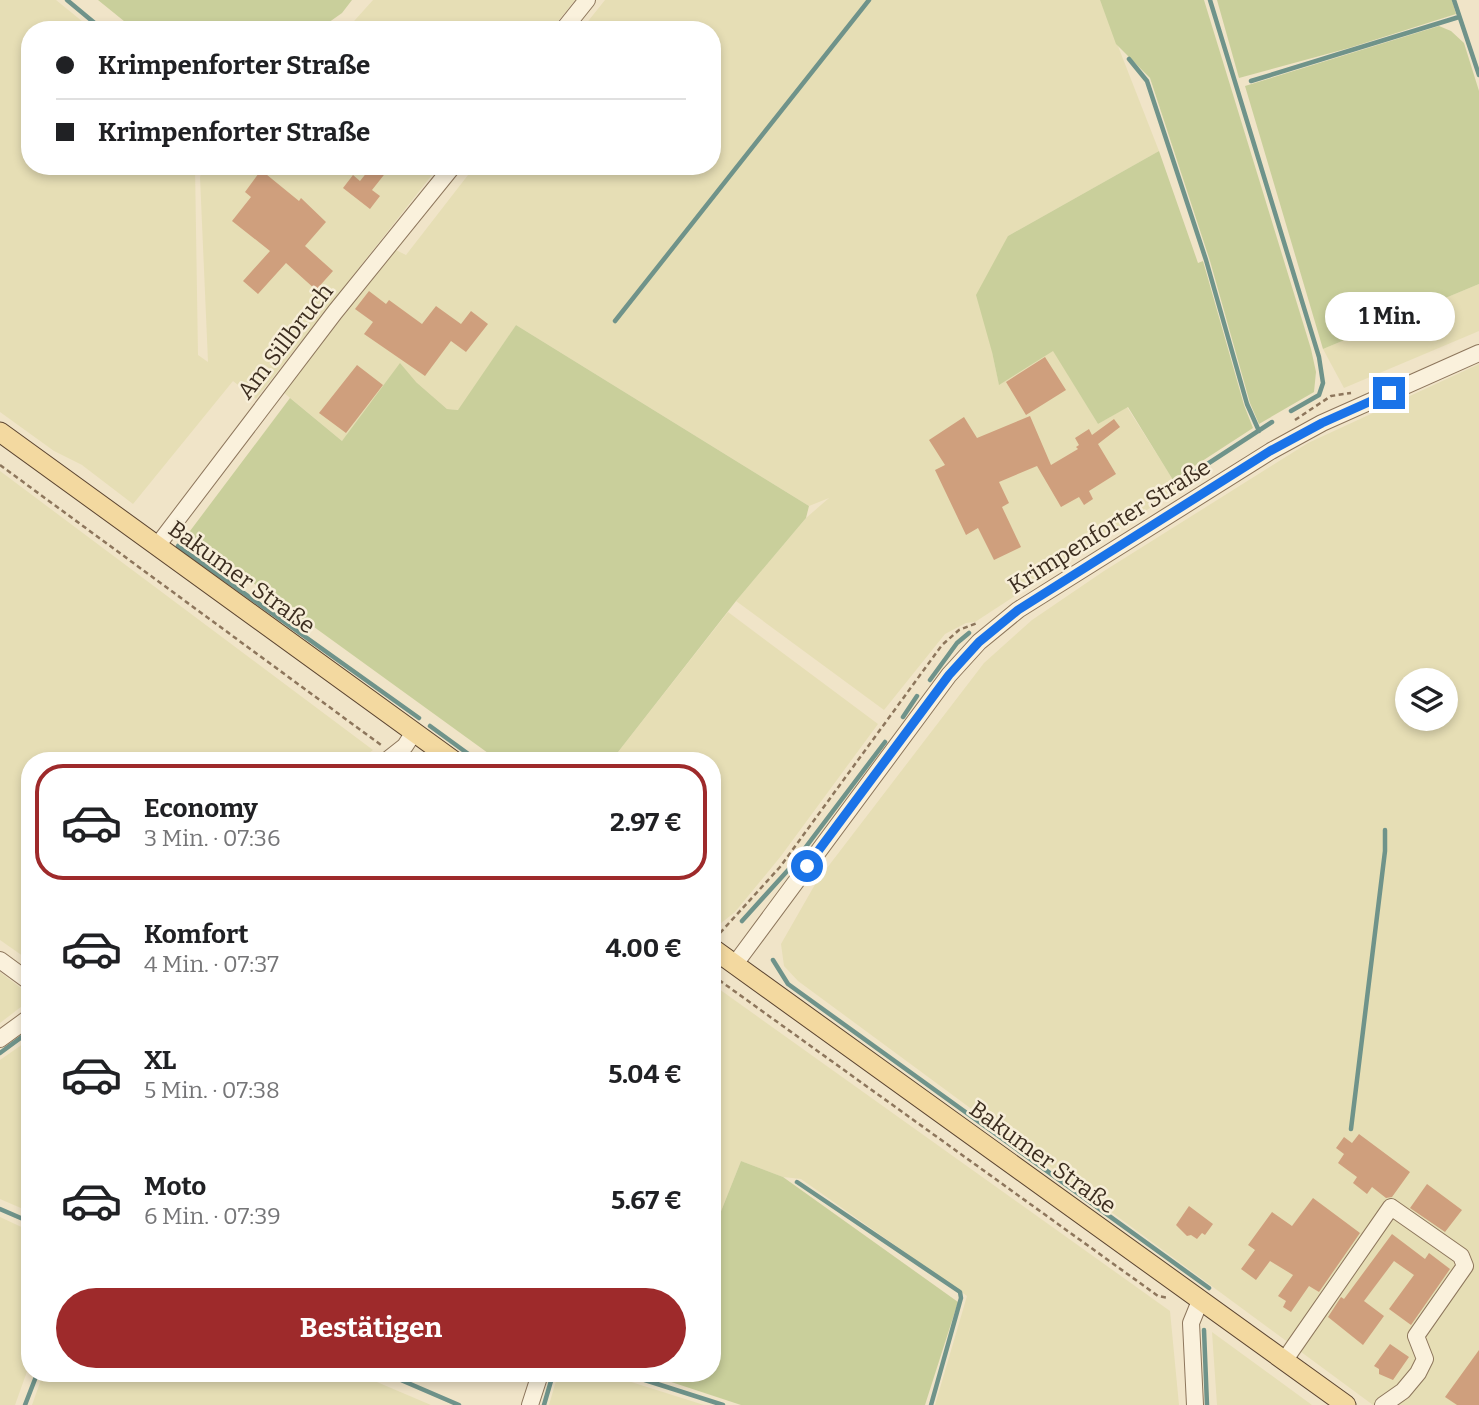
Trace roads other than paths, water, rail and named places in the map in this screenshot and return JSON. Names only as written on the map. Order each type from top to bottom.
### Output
[{"type":"main road","name":"Bakumer Straße","points":[[0,432],[442,752]]},
{"type":"main road","name":"Bakumer Straße","points":[[721,954],[1346,1405]]},
{"type":"street","points":[[570,21],[587,0]]},
{"type":"street","name":"Am Sillbruch","points":[[157,545],[335,312],[446,175]]},
{"type":"street","name":"Krimpenforter Straße","points":[[736,964],[949,675],[979,642],[1018,610],[1270,451],[1322,423],[1479,353]]},
{"type":"street","points":[[396,752],[414,732]]},
{"type":"street","points":[[0,960],[21,975]]},
{"type":"street","points":[[0,1039],[21,1024]]},
{"type":"street","points":[[1284,1361],[1391,1207],[1461,1256],[1465,1266],[1416,1336],[1425,1359],[1419,1373],[1402,1391],[1383,1405]]},
{"type":"street","points":[[1195,1405],[1191,1323],[1200,1301]]},
{"type":"street","points":[[530,1405],[537,1382]]},
{"type":"waterway","points":[[67,0],[92,21]]},
{"type":"waterway","points":[[615,321],[869,0]]},
{"type":"waterway","points":[[1210,0],[1319,357],[1323,383],[1319,395],[1291,411]]},
{"type":"waterway","points":[[1454,0],[1479,75]]},
{"type":"waterway","points":[[1251,81],[1459,17]]},
{"type":"waterway","points":[[1129,59],[1147,81],[1206,260],[1247,404],[1259,431]]},
{"type":"waterway","points":[[1192,474],[1272,422]]},
{"type":"waterway","points":[[178,546],[419,718]]},
{"type":"waterway","points":[[930,680],[957,643],[969,633]]},
{"type":"waterway","points":[[903,717],[917,696]]},
{"type":"waterway","points":[[430,726],[466,752]]},
{"type":"waterway","points":[[742,921],[790,868],[885,742]]},
{"type":"waterway","points":[[1351,1129],[1385,851],[1385,830]]},
{"type":"waterway","points":[[773,960],[788,984],[1209,1288]]},
{"type":"waterway","points":[[0,1053],[21,1038]]},
{"type":"waterway","points":[[797,1182],[960,1292],[961,1298],[931,1405]]},
{"type":"waterway","points":[[0,1209],[21,1218]]},
{"type":"waterway","points":[[1204,1330],[1207,1405]]},
{"type":"waterway","points":[[25,1405],[34,1382]]},
{"type":"waterway","points":[[406,1382],[459,1405]]},
{"type":"waterway","points":[[544,1405],[551,1382]]},
{"type":"waterway","points":[[651,1382],[723,1405]]}]
